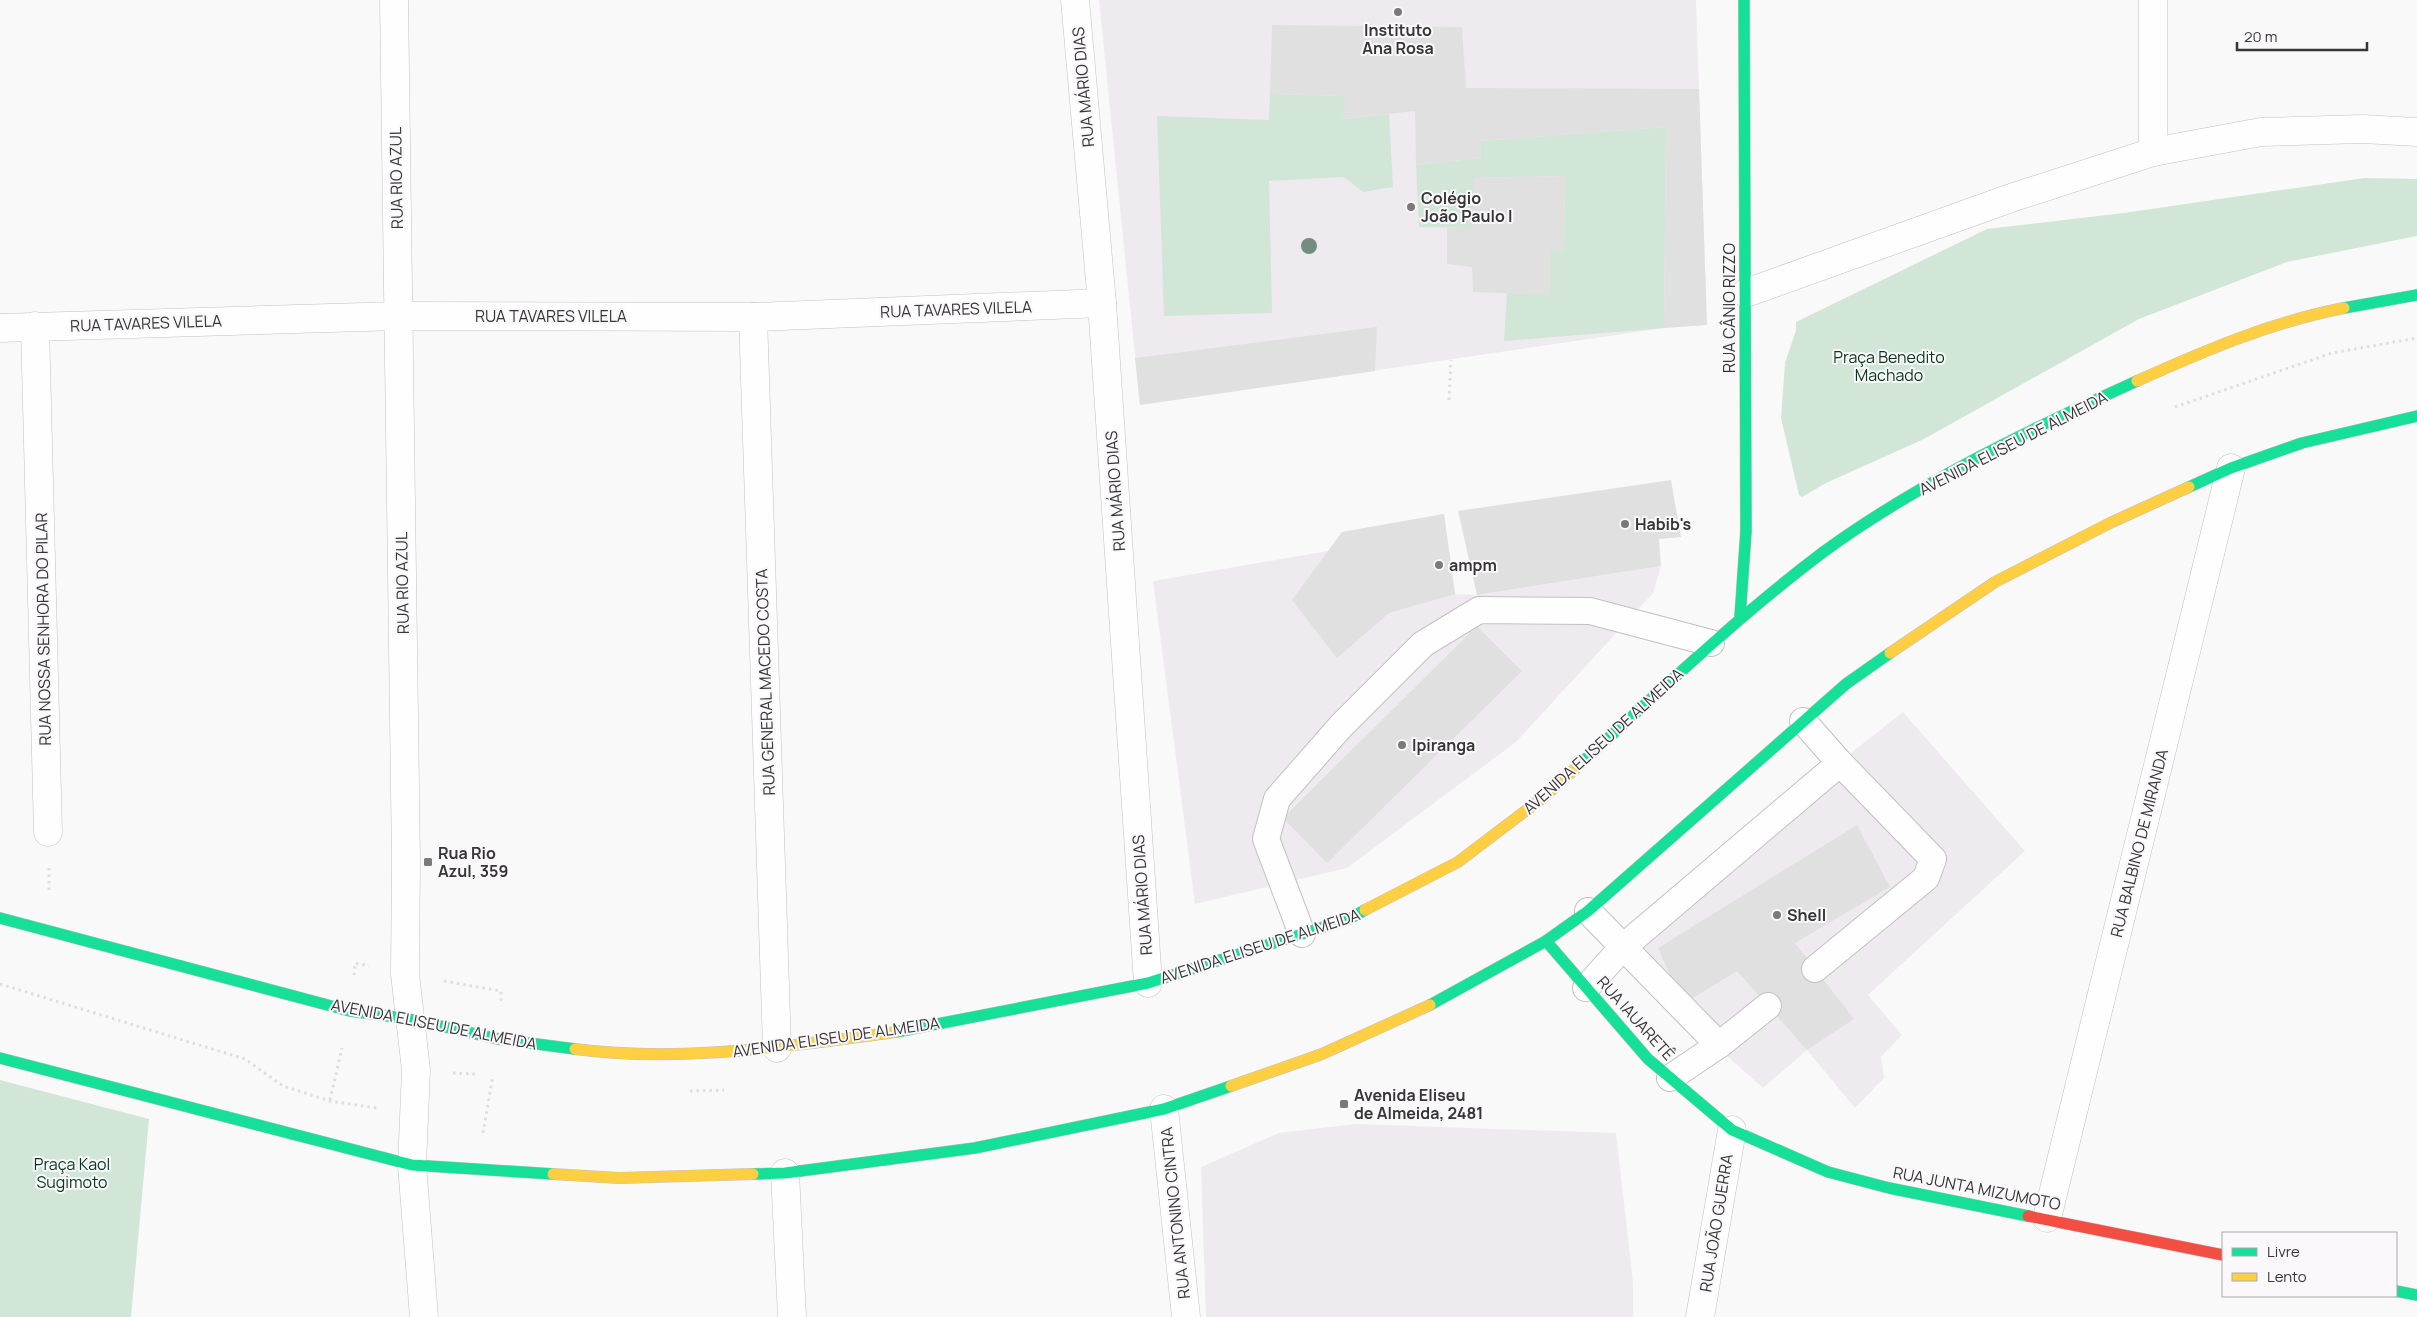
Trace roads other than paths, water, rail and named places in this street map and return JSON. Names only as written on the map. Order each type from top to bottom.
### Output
[{"type":"main road","name":"RUA CÂNIO RIZZO","points":[[1740,617],[1746,531],[1744,0]]},
{"type":"main road","name":"AVENIDA ELISEU DE ALMEIDA","points":[[0,918],[350,1011],[410,1019],[498,1039],[583,1050],[645,1054],[777,1048],[904,1031],[1148,983],[1349,919],[1458,862],[1545,796],[1740,617],[1824,552],[1938,478],[2104,396],[2222,343],[2324,312],[2417,296]]},
{"type":"main road","points":[[0,1058],[412,1165],[619,1178],[785,1173],[975,1148],[1164,1110],[1322,1054],[1432,1004],[1546,941],[1588,910],[1846,684],[1916,634],[1995,582],[2110,523],[2230,468],[2302,443],[2417,416]]},
{"type":"main road","name":"RUA IAUARETÊ","points":[[1546,941],[1648,1059],[1732,1130]]},
{"type":"main road","name":"RUA JUNTA MIZUMOTO","points":[[1732,1130],[1828,1172],[1889,1188],[2048,1218],[2222,1255]]},
{"type":"main road","points":[[2397,1291],[2417,1295]]},
{"type":"street","name":"RUA RIO AZUL","points":[[394,0],[405,974],[416,1070],[412,1165]]},
{"type":"street","name":"RUA MÁRIO DIAS","points":[[1075,0],[1102,303],[1148,983]]},
{"type":"street","points":[[2153,0],[2153,152]]},
{"type":"street","points":[[1746,293],[2010,198],[2153,152],[2261,132],[2363,129],[2417,132]]},
{"type":"street","name":"RUA TAVARES VILELA","points":[[0,328],[398,316],[753,316],[1102,303]]},
{"type":"street","name":"RUA GENERAL MACEDO COSTA","points":[[753,316],[777,1048]]},
{"type":"street","name":"RUA NOSSA SENHORA DO PILAR","points":[[35,326],[48,832]]},
{"type":"street","name":"RUA BALBINO DE MIRANDA","points":[[2048,1218],[2230,468]]},
{"type":"street","name":"RUA ANTONINO CINTRA","points":[[1164,1110],[1186,1317]]},
{"type":"street","name":"RUA JOÃO GUERRA","points":[[1700,1317],[1732,1130]]},
{"type":"street","points":[[412,1165],[424,1317]]},
{"type":"street","points":[[785,1173],[792,1317]]},
{"type":"lane","points":[[1302,934],[1266,839],[1277,799],[1341,726],[1423,644],[1479,610],[1590,610],[1710,643]]},
{"type":"lane","points":[[1803,722],[1932,859],[1926,878],[1815,969]]},
{"type":"lane","points":[[1586,988],[1622,948],[1840,763]]},
{"type":"lane","points":[[1588,910],[1622,948],[1719,1045]]},
{"type":"lane","points":[[1670,1078],[1719,1045],[1768,1006]]},
{"type":"place","name":"Instituto Ana Rosa","points":[[1398,12]]},
{"type":"place","name":"Colégio João Paulo I","points":[[1411,207]]},
{"type":"place","name":"Habib's","points":[[1625,524]]},
{"type":"place","name":"ampm","points":[[1439,565]]},
{"type":"place","name":"Ipiranga","points":[[1402,745]]},
{"type":"place","name":"Rua Rio Azul, 359","points":[[428,862]]},
{"type":"place","name":"Shell","points":[[1777,915]]},
{"type":"place","name":"Avenida Eliseu de Almeida, 2481","points":[[1344,1104]]},
{"type":"park label","name":"Praça Benedito Machado","points":[[1889,366]]},
{"type":"park label","name":"Praça Kaol Sugimoto","points":[[72,1173]]}]
